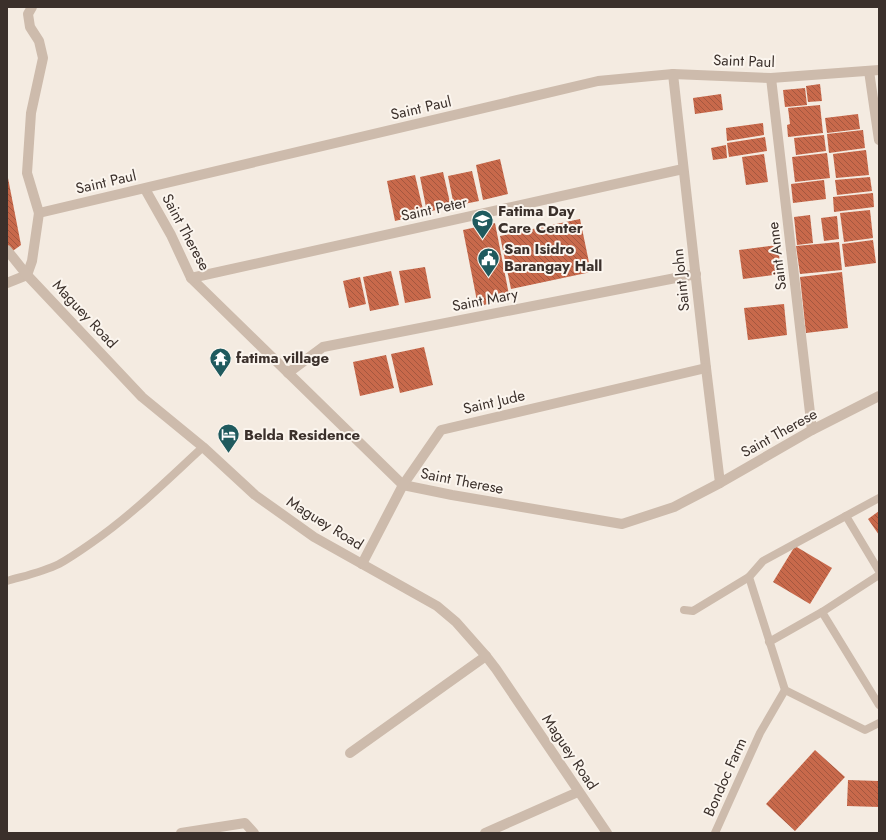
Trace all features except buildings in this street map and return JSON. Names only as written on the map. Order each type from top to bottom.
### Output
[{"type":"street","points":[[7,284],[27,275],[32,261],[39,213],[27,173],[31,113],[43,58],[39,41],[30,27],[28,14],[32,7]]},
{"type":"street","points":[[874,71],[879,140]]},
{"type":"street","name":"Saint Paul","points":[[39,213],[598,81],[673,74],[770,78],[874,71]]},
{"type":"street","name":"Saint John","points":[[673,74],[720,483]]},
{"type":"street","name":"Saint Anne","points":[[770,78],[812,430]]},
{"type":"street","name":"Saint Peter","points":[[191,278],[684,169]]},
{"type":"street","name":"Saint Therese","points":[[145,189],[171,235],[191,278],[403,485],[452,495],[622,524],[674,507],[720,483],[812,430],[879,396]]},
{"type":"street","name":"Maguey Road","points":[[7,250],[27,275],[142,397],[203,447],[255,496],[314,537],[437,606],[456,622],[496,669],[607,833]]},
{"type":"street","name":"Saint Mary","points":[[288,373],[323,346],[696,274]]},
{"type":"street","name":"Saint Jude","points":[[362,564],[403,485],[442,430],[706,368]]},
{"type":"street","points":[[350,753],[486,656]]},
{"type":"street","points":[[484,833],[578,792]]},
{"type":"street","points":[[182,833],[245,823],[254,833]]},
{"type":"lane","points":[[7,581],[48,569],[69,559],[81,551],[114,528],[203,447]]},
{"type":"lane","points":[[684,610],[693,611],[749,578],[762,561],[879,498]]},
{"type":"lane","points":[[846,516],[879,571]]},
{"type":"lane","points":[[769,642],[822,612],[879,575]]},
{"type":"lane","points":[[749,578],[785,690],[865,730],[879,723]]},
{"type":"lane","points":[[822,612],[879,705]]},
{"type":"lane","name":"Bondoc Farm","points":[[716,833],[760,733],[785,690]]},
{"type":"place","name":"Fatima Day Care Center","points":[[482,240]]},
{"type":"place","name":"San Isidro Barangay Hall","points":[[489,278]]},
{"type":"place","name":"fatima village","points":[[221,378]]},
{"type":"place","name":"Belda Residence","points":[[229,454]]}]
